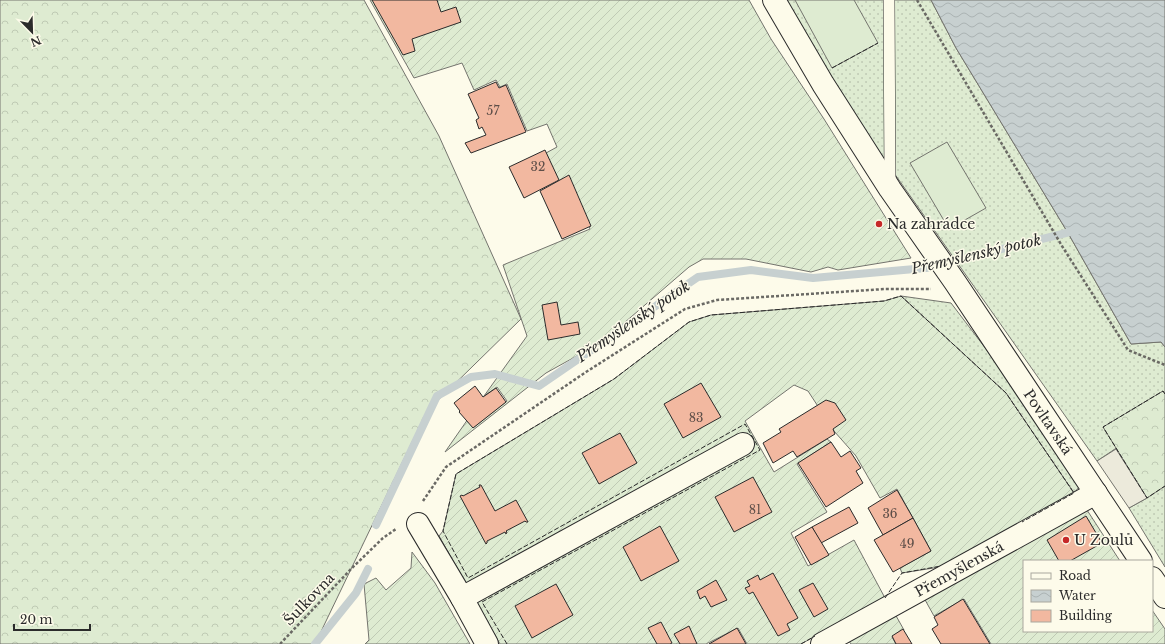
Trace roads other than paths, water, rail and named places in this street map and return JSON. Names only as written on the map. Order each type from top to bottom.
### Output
[{"type":"street","name":"Povltavská","points":[[774,0],[822,84],[890,190],[954,282],[1140,560]]},
{"type":"street","points":[[462,598],[743,444]]},
{"type":"street","name":"Přemyšlenská","points":[[822,644],[1096,493]]},
{"type":"street","points":[[418,524],[462,598],[487,644]]},
{"type":"street","points":[[1153,579],[1165,597]]},
{"type":"lane","points":[[889,0],[890,190]]},
{"type":"water","points":[[931,0],[1165,0],[1165,347],[1161,342],[1131,344],[1068,233],[956,48]]},
{"type":"waterway","name":"Přemyšlenský potok","points":[[376,525],[437,396],[471,377],[495,374],[539,386],[698,277],[751,270],[813,278],[926,268],[1078,230]]},
{"type":"waterway","name":"Přemyšlenský potok","points":[[315,644],[356,593],[368,569]]},
{"type":"place","name":"Na zahrádce","points":[[879,224]]},
{"type":"place","name":"U Zoulů","points":[[1066,540]]}]
